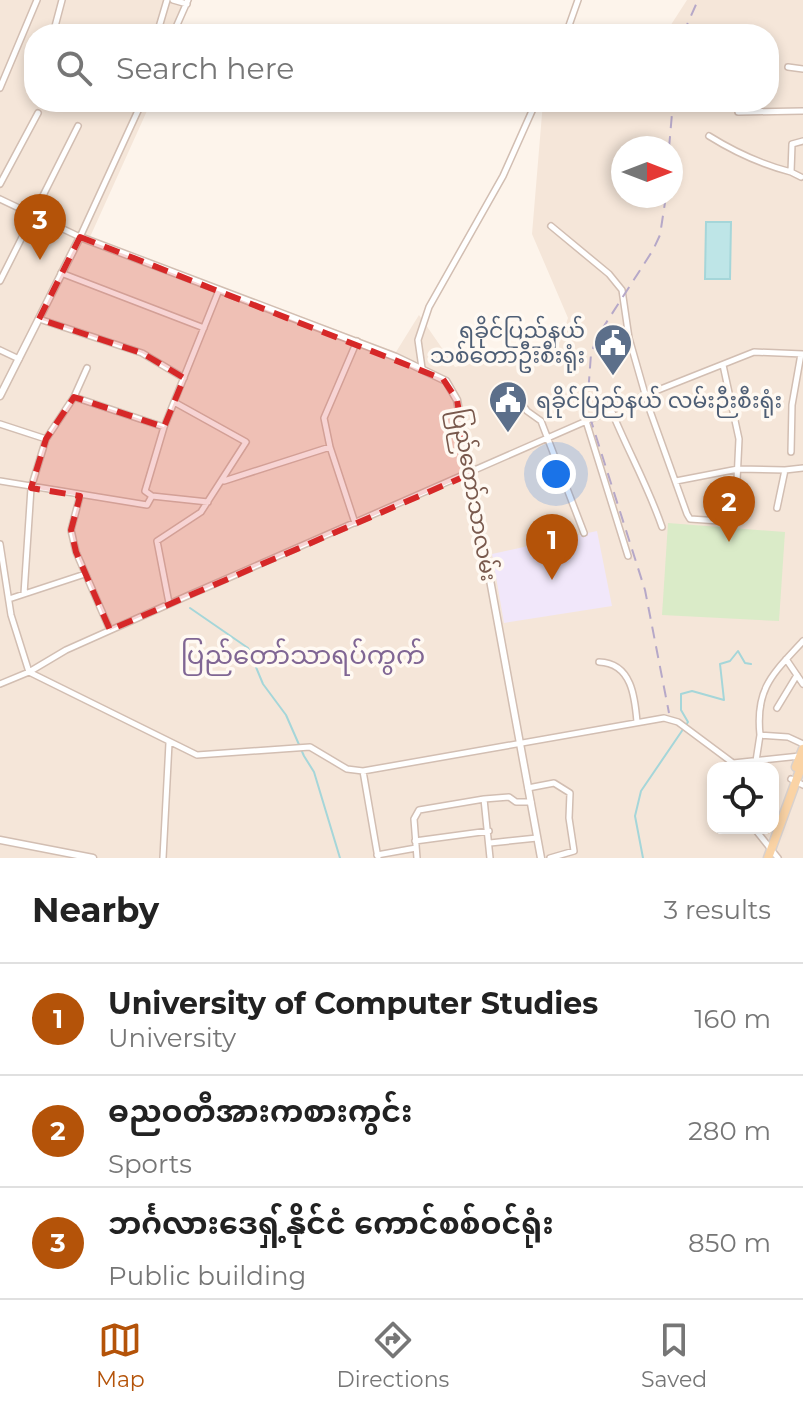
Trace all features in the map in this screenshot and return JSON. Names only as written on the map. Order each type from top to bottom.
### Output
[{"type":"main road","points":[[766,853],[797,782],[802,753]]},
{"type":"main road","points":[[779,814],[797,782]]},
{"type":"street","points":[[27,24],[37,0]]},
{"type":"street","points":[[56,24],[62,0]]},
{"type":"street","points":[[160,24],[167,0]]},
{"type":"street","points":[[173,0],[187,2],[177,24]]},
{"type":"street","points":[[570,24],[578,0]]},
{"type":"street","points":[[0,87],[24,31]]},
{"type":"street","points":[[788,67],[803,69]]},
{"type":"street","points":[[779,111],[803,111]]},
{"type":"street","points":[[0,396],[80,237],[137,112]]},
{"type":"street","points":[[422,368],[418,340],[429,307],[503,176],[532,112]]},
{"type":"street","points":[[0,184],[38,113]]},
{"type":"street","points":[[0,281],[78,126]]},
{"type":"street","points":[[709,136],[725,147],[757,158],[767,166],[801,177]]},
{"type":"street","points":[[791,172],[792,144],[803,141]]},
{"type":"street","points":[[0,199],[80,237]]},
{"type":"street","points":[[551,226],[609,274],[622,290],[629,338],[648,394],[649,408],[690,519],[735,522],[739,439],[723,365]]},
{"type":"street","name":"ပြည်တော်သာလမ်း","points":[[80,237],[422,368],[446,381],[456,394],[541,858]]},
{"type":"street","points":[[61,273],[204,328]]},
{"type":"street","points":[[208,502],[152,496],[145,491],[164,427],[219,290]]},
{"type":"street","points":[[39,319],[142,353],[184,378]]},
{"type":"street","points":[[355,523],[330,447],[324,418],[357,341]]},
{"type":"street","points":[[0,350],[19,359]]},
{"type":"street","points":[[0,684],[169,603],[648,394],[754,352],[802,354],[792,412],[791,452]]},
{"type":"street","points":[[24,594],[31,488],[46,439],[74,397],[87,368]]},
{"type":"street","points":[[510,386],[527,411],[541,421],[584,533]]},
{"type":"street","points":[[74,397],[164,427]]},
{"type":"street","points":[[169,603],[157,541],[201,512],[224,481],[246,442],[174,402]]},
{"type":"street","points":[[612,412],[630,456],[648,487],[662,527]]},
{"type":"street","points":[[792,412],[803,412]]},
{"type":"street","points":[[586,421],[628,556]]},
{"type":"street","points":[[0,424],[46,439]]},
{"type":"street","points":[[224,481],[330,447]]},
{"type":"street","points":[[676,481],[738,469],[803,468]]},
{"type":"street","points":[[777,508],[785,470]]},
{"type":"street","points":[[0,481],[147,505],[152,496]]},
{"type":"street","points":[[80,496],[71,530],[85,574],[110,630]]},
{"type":"street","points":[[0,544],[9,599],[29,672],[197,755],[310,747],[347,769],[363,771],[664,718],[682,725],[726,760],[739,764],[802,753]]},
{"type":"street","points":[[9,599],[85,574]]},
{"type":"street","points":[[756,761],[762,703],[769,677],[803,641]]},
{"type":"street","points":[[786,659],[803,684]]},
{"type":"street","points":[[599,662],[621,672],[631,683],[637,722]]},
{"type":"street","points":[[777,708],[797,675]]},
{"type":"street","points":[[760,735],[788,737],[802,753]]},
{"type":"street","points":[[163,858],[169,743]]},
{"type":"street","points":[[363,771],[378,856],[415,844],[489,831]]},
{"type":"street","points":[[528,788],[554,783],[570,793],[569,818],[574,851],[550,858]]},
{"type":"street","points":[[417,858],[414,819],[419,810],[509,797],[516,802],[531,802]]},
{"type":"street","points":[[484,799],[490,858]]},
{"type":"street","points":[[757,834],[766,853],[778,858]]},
{"type":"street","points":[[490,843],[537,838]]},
{"type":"street","points":[[0,840],[93,858]]},
{"type":"highlighted area","points":[[80,237],[443,379],[457,400],[470,474],[110,630],[76,552],[71,530],[80,496],[31,488],[46,439],[74,397],[164,427],[184,378],[142,353],[39,319]]},
{"type":"shaded area","points":[[0,0],[189,0],[180,24],[24,24],[24,112],[146,112],[90,237],[396,352],[419,315],[455,367],[560,342],[568,318],[532,234],[542,112],[779,112],[779,24],[671,24],[687,0],[803,0],[803,858],[0,858]]},
{"type":"shaded area","points":[[597,531],[612,606],[504,623],[492,554]]},
{"type":"green space","points":[[668,523],[785,532],[779,621],[662,615]]},
{"type":"water","points":[[706,222],[731,222],[730,279],[705,279]]},
{"type":"waterway","points":[[190,608],[248,648],[263,684],[286,715],[314,772],[340,858]]},
{"type":"waterway","points":[[643,858],[635,816],[641,791],[688,722],[681,710],[681,694],[692,691],[724,700],[720,664],[730,661],[738,651],[745,663],[751,664]]},
{"type":"railway","points":[[687,24],[698,0]]},
{"type":"railway","points":[[670,136],[672,112]]},
{"type":"railway","points":[[664,208],[660,235],[653,250],[597,337],[591,354],[587,408],[645,590],[669,713]]},
{"type":"place","name":"ဘင်္ဂလားဒေရှ့်နိုင်ငံ ကောင်စစ်ဝင်ရုံး","points":[[40,260]]},
{"type":"place","name":"ရခိုင်ပြည်နယ် သစ်တောဦးစီးရုံး","points":[[613,377]]},
{"type":"place","name":"ရခိုင်ပြည်နယ် လမ်းဉီးစီးရုံး","points":[[508,434]]},
{"type":"place","name":"ဓညဝတီအားကစားကွင်း","points":[[729,542]]},
{"type":"place","name":"University of Computer Studies","points":[[552,580]]},
{"type":"district","name":"ပြည်တော်သာရပ်ကွက်","points":[[303,655]]}]
